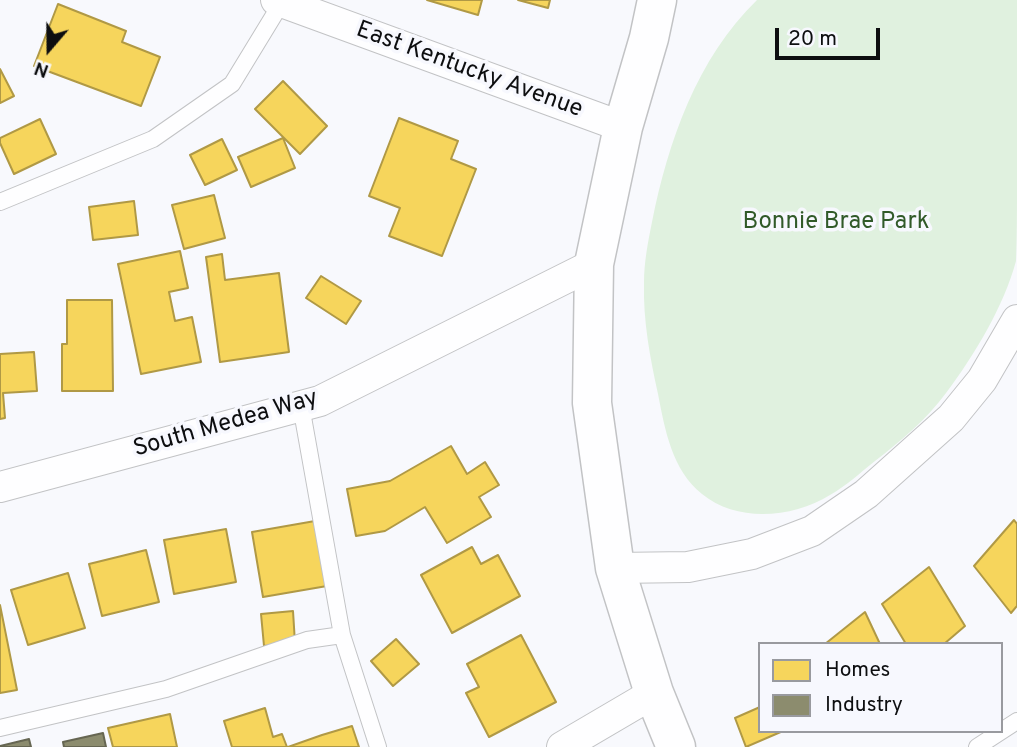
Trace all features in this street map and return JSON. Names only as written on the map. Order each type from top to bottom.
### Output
[{"type":"street","points":[[657,0],[623,127],[594,264],[592,403],[615,568],[654,693],[676,747]]},
{"type":"street","name":"East Kentucky Avenue","points":[[279,1],[623,127]]},
{"type":"street","name":"South Medea Way","points":[[0,486],[320,401],[594,264]]},
{"type":"street","points":[[615,568],[688,567],[752,554],[811,531],[866,494],[951,418],[982,380],[1017,320]]},
{"type":"street","points":[[562,747],[654,693]]},
{"type":"lane","points":[[0,202],[153,139],[232,84],[279,1]]},
{"type":"lane","points":[[301,406],[342,635],[378,747]]},
{"type":"lane","points":[[0,728],[166,689],[307,640],[342,635]]},
{"type":"lane","points":[[977,747],[999,733]]},
{"type":"green space","name":"Bonnie Brae Park","points":[[757,0],[1017,0],[1016,261],[996,313],[946,393],[904,438],[830,495],[799,509],[765,514],[732,510],[716,503],[702,494],[683,473],[671,448],[664,421],[650,353],[644,297],[646,252],[676,132],[702,75],[718,48]]},
{"type":"building: Homes","points":[[427,0],[482,0],[478,15]]},
{"type":"building: Homes","points":[[518,0],[550,0],[548,8]]},
{"type":"building: Homes","points":[[58,4],[126,31],[122,42],[160,57],[141,106],[34,66]]},
{"type":"building: Homes","points":[[0,69],[14,96],[0,103]]},
{"type":"building: Homes","points":[[283,81],[327,126],[300,154],[255,109]]},
{"type":"building: Homes","points":[[399,118],[458,141],[451,159],[476,169],[442,256],[389,236],[400,208],[369,196]]},
{"type":"building: Homes","points":[[40,119],[56,154],[14,174],[0,138]]},
{"type":"building: Homes","points":[[283,138],[295,168],[251,187],[238,157]]},
{"type":"building: Homes","points":[[222,139],[237,170],[205,185],[190,155]]},
{"type":"building: Homes","points":[[214,195],[225,238],[184,249],[172,205]]},
{"type":"building: Homes","points":[[134,201],[138,235],[93,240],[89,207]]},
{"type":"building: Homes","points":[[180,251],[188,288],[169,292],[175,321],[192,317],[201,362],[141,374],[118,264]]},
{"type":"building: Homes","points":[[222,254],[225,280],[279,273],[289,352],[220,362],[206,257]]},
{"type":"building: Homes","points":[[321,276],[361,301],[346,324],[306,298]]},
{"type":"building: Homes","points":[[67,300],[112,300],[113,391],[62,391],[62,344],[67,344]]},
{"type":"building: Homes","points":[[34,352],[37,391],[3,393],[5,418],[0,419],[0,354]]},
{"type":"building: Homes","points":[[451,446],[467,474],[485,462],[499,485],[479,497],[491,517],[447,543],[425,507],[385,531],[356,536],[347,489],[390,481]]},
{"type":"building: Homes","points":[[1014,520],[1017,524],[1017,606],[1011,613],[974,566]]},
{"type":"building: Homes","points":[[315,521],[327,586],[263,597],[252,532]]},
{"type":"building: Homes","points":[[226,529],[236,582],[174,594],[164,540]]},
{"type":"building: Homes","points":[[472,547],[481,564],[498,555],[520,596],[452,633],[421,575]]},
{"type":"building: Homes","points":[[146,550],[159,602],[102,616],[89,564]]},
{"type":"building: Homes","points":[[929,567],[965,626],[946,642],[905,642],[882,604]]},
{"type":"building: Homes","points":[[68,573],[85,628],[28,645],[11,590]]},
{"type":"building: Homes","points":[[0,605],[17,690],[0,693]]},
{"type":"building: Homes","points":[[293,611],[295,643],[264,646],[261,614]]},
{"type":"building: Homes","points":[[865,612],[879,642],[828,642]]},
{"type":"building: Homes","points":[[521,635],[556,702],[489,737],[466,693],[479,687],[467,664]]},
{"type":"building: Homes","points":[[396,639],[419,664],[393,686],[371,661]]},
{"type":"building: Homes","points":[[265,708],[273,737],[282,734],[287,747],[232,747],[224,721]]},
{"type":"building: Homes","points":[[758,708],[758,733],[778,733],[746,747],[735,718]]},
{"type":"building: Homes","points":[[170,714],[177,747],[113,747],[108,728]]},
{"type":"building: Homes","points":[[352,726],[359,747],[288,747],[322,735]]},
{"type":"building: Industry","points":[[103,733],[106,747],[64,747],[63,742]]},
{"type":"building: Industry","points":[[29,739],[31,747],[0,747],[0,746]]}]
